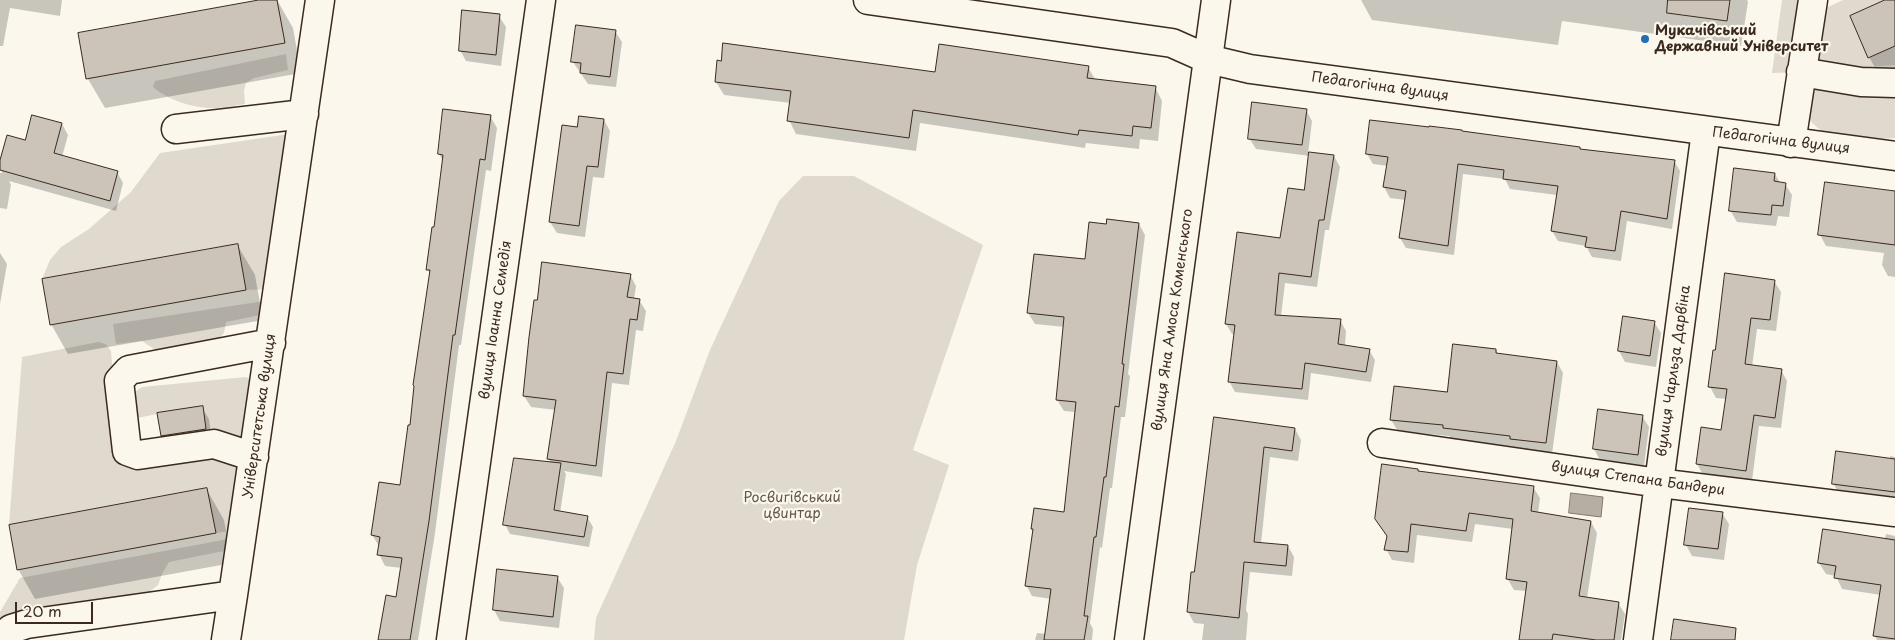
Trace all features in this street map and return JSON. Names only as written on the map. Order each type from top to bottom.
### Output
[{"type":"street","name":"Університетська вулиця","points":[[226,640],[320,0]]},
{"type":"street","name":"вулиця Іоанна Семедія","points":[[451,640],[542,0]]},
{"type":"street","name":"Педагогічна вулиця","points":[[868,0],[1172,43],[1208,60],[1250,70],[1895,156]]},
{"type":"street","name":"вулиця Яна Амоса Коменського","points":[[1129,640],[1216,0]]},
{"type":"street","points":[[1791,143],[1813,0]]},
{"type":"street","points":[[1801,72],[1861,82],[1895,83]]},
{"type":"street","points":[[176,129],[304,114]]},
{"type":"street","name":"вулиця Чарльза Дарвіна","points":[[1638,640],[1706,131]]},
{"type":"street","points":[[254,457],[214,444],[138,454],[127,451],[120,381],[129,370],[271,343]]},
{"type":"street","name":"вулиця Степана Бандери","points":[[1382,443],[1659,483],[1895,512]]},
{"type":"street","points":[[0,640],[11,629],[27,624],[233,595]]},
{"type":"green space","points":[[1782,0],[1813,0],[1801,72],[1772,73]]},
{"type":"green space","points":[[1843,0],[1891,0],[1850,16],[1868,58],[1895,46],[1895,65],[1855,68],[1820,67],[1816,46],[1823,14],[1828,7]]},
{"type":"green space","points":[[286,54],[288,70],[254,78],[246,83],[244,91],[245,104],[220,108],[200,107],[175,100],[153,87],[155,81]]},
{"type":"green space","points":[[1807,80],[1895,88],[1895,138],[1845,141],[1825,134],[1811,122],[1802,105]]},
{"type":"green space","points":[[289,134],[268,289],[246,290],[238,244],[42,279],[50,260],[61,247],[89,229],[131,192],[160,153]]},
{"type":"green space","name":"Росвигівський цвинтар","points":[[803,176],[854,176],[983,245],[913,450],[949,465],[917,565],[904,640],[594,640],[596,618],[676,441],[710,350],[779,201]]},
{"type":"green space","points":[[264,301],[265,314],[226,322],[224,333],[217,340],[157,351],[142,341],[116,344],[113,324]]},
{"type":"green space","points":[[98,342],[106,344],[111,351],[119,460],[122,466],[209,452],[238,458],[230,531],[216,533],[207,488],[9,525],[22,357]]},
{"type":"green space","points":[[246,377],[252,380],[243,443],[161,438],[157,414],[132,419],[132,394],[142,387]]},
{"type":"green space","points":[[228,539],[229,550],[169,562],[158,585],[148,593],[0,621],[0,612],[20,578]]},
{"type":"shaded area","points":[[1571,493],[1603,497],[1601,517],[1569,513]]},
{"type":"building","points":[[259,0],[277,0],[285,43],[86,79],[78,33]]},
{"type":"building","points":[[1668,0],[1730,0],[1727,21],[1667,13]]},
{"type":"building","points":[[1885,0],[1895,0],[1895,46],[1868,58],[1850,16]]},
{"type":"building","points":[[462,10],[500,14],[496,55],[459,51]]},
{"type":"building","points":[[576,25],[616,30],[610,77],[580,73],[581,63],[571,62]]},
{"type":"building","points":[[723,43],[935,72],[939,44],[1089,66],[1087,78],[1156,86],[1151,128],[1133,126],[1132,136],[1079,130],[1078,135],[913,110],[909,138],[787,121],[791,91],[715,82],[717,60],[721,61]]},
{"type":"building","points":[[1252,102],[1307,109],[1302,145],[1248,139]]},
{"type":"building","points":[[443,109],[491,115],[485,160],[480,159],[455,335],[453,335],[429,521],[410,640],[378,640],[386,595],[396,597],[402,558],[377,555],[380,537],[371,535],[379,482],[400,485],[408,425],[410,425],[413,385],[430,270],[426,270],[432,227],[434,227],[443,155],[438,154]]},
{"type":"building","points":[[32,115],[62,123],[54,153],[118,171],[110,201],[0,170],[0,160],[7,135],[25,140]]},
{"type":"building","points":[[579,116],[604,119],[598,167],[587,166],[579,226],[549,222],[562,125],[577,127]]},
{"type":"building","points":[[1370,120],[1462,130],[1580,147],[1580,149],[1675,160],[1667,219],[1621,211],[1615,251],[1585,247],[1587,237],[1551,231],[1558,186],[1503,179],[1504,170],[1458,164],[1448,246],[1399,238],[1406,191],[1383,187],[1388,157],[1366,154]]},
{"type":"building","points":[[1309,152],[1334,155],[1324,220],[1319,220],[1311,277],[1279,273],[1275,315],[1341,319],[1338,344],[1370,349],[1366,372],[1305,363],[1302,389],[1228,382],[1235,325],[1225,324],[1237,232],[1280,238],[1288,188],[1304,190]]},
{"type":"building","points":[[1734,168],[1775,173],[1774,181],[1786,183],[1783,206],[1772,205],[1771,215],[1729,211]]},
{"type":"building","points":[[1825,182],[1895,191],[1895,245],[1818,235]]},
{"type":"building","points":[[1107,219],[1139,223],[1122,364],[1124,364],[1119,407],[1115,406],[1106,477],[1104,477],[1096,537],[1094,537],[1084,616],[1088,616],[1084,640],[1044,640],[1051,589],[1025,586],[1033,529],[1031,529],[1034,508],[1064,512],[1076,402],[1056,400],[1064,317],[1027,313],[1034,254],[1085,259],[1089,222],[1106,224]]},
{"type":"building","points":[[238,244],[246,290],[50,325],[42,279]]},
{"type":"building","points":[[542,262],[631,274],[627,297],[640,299],[637,320],[630,319],[623,374],[607,372],[596,466],[547,459],[556,400],[523,396],[534,300],[537,300]]},
{"type":"building","points":[[1725,273],[1775,280],[1770,320],[1751,318],[1745,364],[1782,369],[1775,418],[1754,415],[1746,471],[1696,464],[1701,427],[1721,430],[1727,389],[1708,387]]},
{"type":"building","points":[[1623,316],[1655,321],[1650,356],[1618,351]]},
{"type":"building","points":[[1453,344],[1496,349],[1496,353],[1557,361],[1546,443],[1510,439],[1510,436],[1443,428],[1443,425],[1390,420],[1394,386],[1447,392]]},
{"type":"building","points":[[203,406],[206,429],[161,436],[157,413]]},
{"type":"building","points":[[1598,409],[1643,415],[1638,455],[1593,449]]},
{"type":"building","points":[[1214,417],[1295,428],[1292,451],[1264,447],[1254,542],[1288,545],[1286,566],[1244,562],[1239,618],[1187,612],[1191,572],[1194,572]]},
{"type":"building","points":[[1836,451],[1895,459],[1895,492],[1832,484]]},
{"type":"building","points":[[514,458],[561,463],[554,510],[588,516],[584,537],[503,525]]},
{"type":"building","points":[[1382,464],[1418,469],[1418,471],[1534,486],[1531,511],[1591,521],[1579,596],[1619,602],[1614,640],[1596,640],[1553,634],[1552,640],[1519,640],[1527,582],[1506,579],[1513,519],[1469,513],[1466,531],[1411,524],[1408,552],[1384,550],[1387,536],[1375,519]]},
{"type":"building","points":[[207,488],[216,533],[17,570],[9,525]]},
{"type":"building","points":[[1689,508],[1723,512],[1718,549],[1684,545]]},
{"type":"building","points":[[1823,529],[1895,540],[1895,639],[1873,636],[1881,585],[1834,578],[1836,566],[1818,563]]},
{"type":"building","points":[[497,569],[558,576],[553,617],[493,610]]},
{"type":"building","points":[[1674,619],[1736,628],[1735,640],[1671,640]]},
{"type":"place","name":"Мукачівський Державний Університет","points":[[1645,39]]}]
